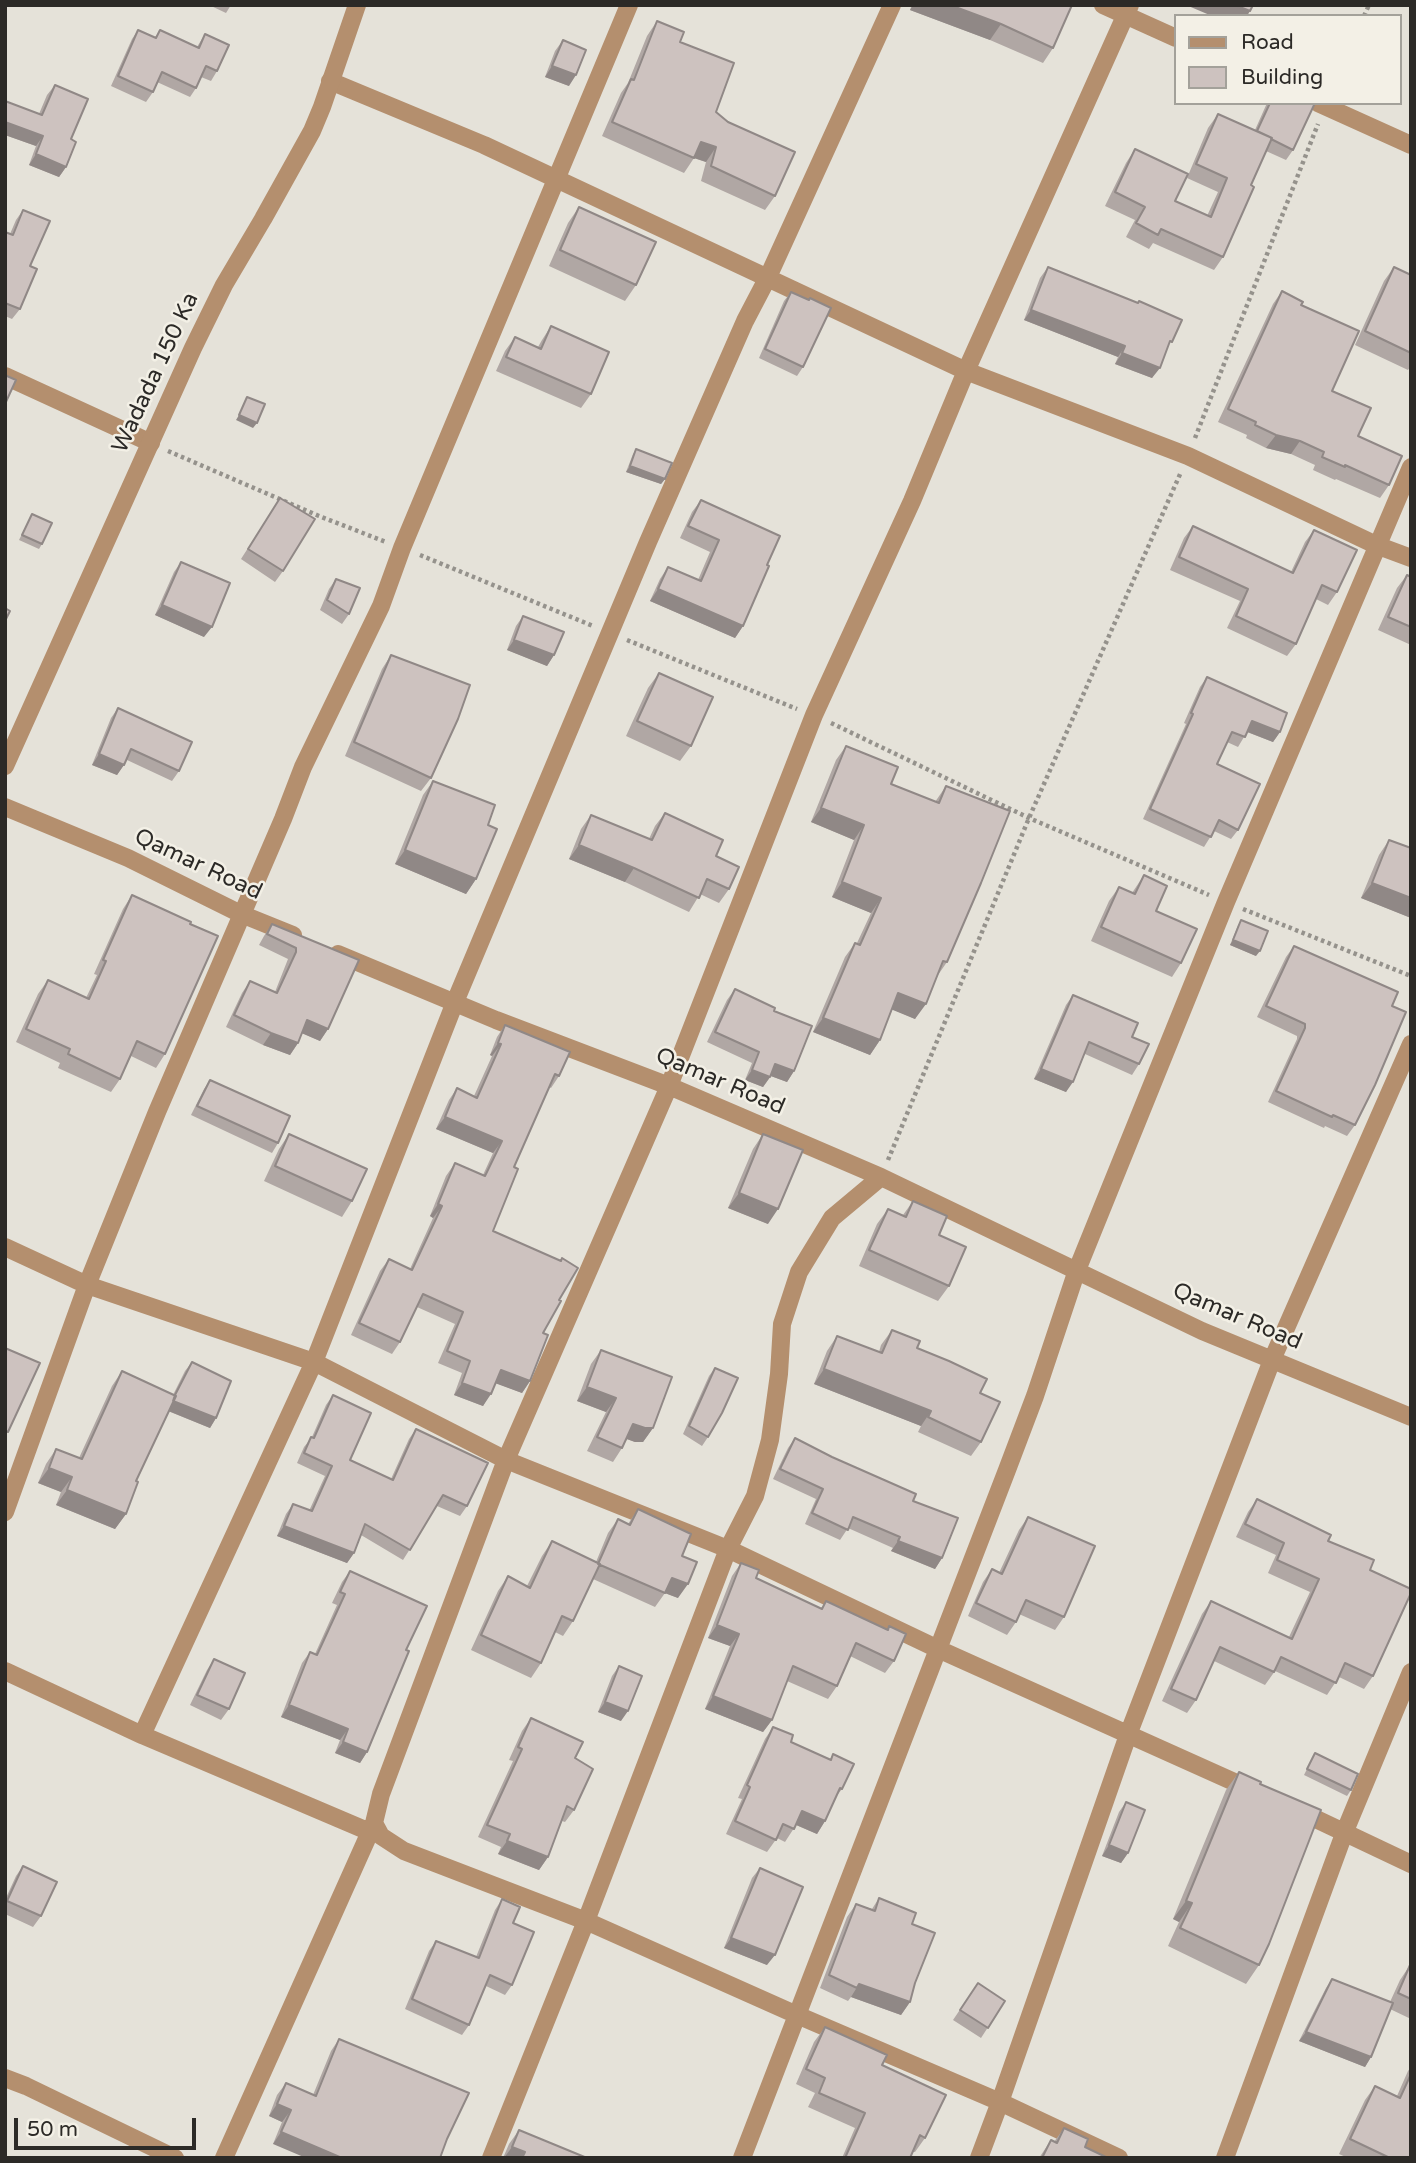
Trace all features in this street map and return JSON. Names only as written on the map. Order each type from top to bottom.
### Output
[{"type":"street","name":"Wadada 150 Ka","points":[[5,766],[193,348],[224,285],[312,131],[357,5]]},
{"type":"street","points":[[5,1512],[87,1285],[303,766],[381,606],[402,548],[629,5]]},
{"type":"street","points":[[142,1735],[314,1362],[455,1002],[648,542],[745,321],[768,277],[892,5]]},
{"type":"street","points":[[1103,5],[1129,10],[1174,37]]},
{"type":"street","points":[[224,2158],[372,1828],[381,1794],[506,1460],[669,1086],[814,715],[912,501],[966,371],[1129,10]]},
{"type":"street","points":[[330,81],[484,145],[966,371],[1188,456],[1376,545],[1411,558]]},
{"type":"street","points":[[1322,105],[1411,145]]},
{"type":"street","points":[[5,376],[151,443]]},
{"type":"street","points":[[742,2158],[1030,1408],[1077,1270],[1226,902],[1411,467]]},
{"type":"street","name":"Qamar Road","points":[[5,807],[128,858],[241,914],[543,1039],[669,1086],[881,1177],[1202,1331],[1411,1417]]},
{"type":"street","points":[[978,2158],[1128,1735],[1272,1360],[1411,1044]]},
{"type":"street","points":[[491,2158],[586,1921],[728,1549],[755,1496],[770,1440],[779,1374],[782,1324],[799,1272],[832,1218],[881,1177]]},
{"type":"street","points":[[5,1247],[87,1285],[314,1362],[506,1460],[728,1549],[938,1650],[1345,1831],[1411,1864]]},
{"type":"street","points":[[5,1671],[142,1735],[372,1828],[404,1851],[586,1921],[1000,2102],[1119,2158]]},
{"type":"street","points":[[1225,2158],[1345,1831],[1411,1672]]},
{"type":"street","points":[[5,2078],[175,2158]]},
{"type":"path","points":[[881,1177],[1029,818],[1188,456],[1322,105]]},
{"type":"path","points":[[151,443],[318,516],[814,715],[1029,818],[1226,902],[1411,976]]},
{"type":"building","points":[[950,5],[1072,5],[1053,48],[1001,24]]},
{"type":"building","points":[[1235,5],[1253,5],[1250,11]]},
{"type":"building","points":[[657,21],[684,32],[680,42],[734,63],[716,112],[728,122],[795,152],[775,196],[711,166],[716,147],[701,142],[694,158],[612,122],[631,79],[634,80]]},
{"type":"building","points":[[138,30],[156,38],[160,30],[199,48],[205,34],[229,45],[217,71],[206,66],[196,88],[162,72],[153,92],[118,76]]},
{"type":"building","points":[[563,40],[586,50],[576,75],[552,66]]},
{"type":"building","points":[[55,85],[88,99],[71,139],[76,142],[66,167],[36,154],[43,136],[5,122],[5,101],[42,115]]},
{"type":"building","points":[[1269,105],[1314,105],[1293,150],[1257,131]]},
{"type":"building","points":[[1218,114],[1272,138],[1223,257],[1161,229],[1158,235],[1136,223],[1145,207],[1115,192],[1135,149],[1188,174],[1175,201],[1211,217],[1227,178],[1196,164]]},
{"type":"building","points":[[579,207],[656,242],[636,285],[560,250]]},
{"type":"building","points":[[23,210],[50,221],[30,266],[37,269],[20,309],[5,303],[5,232],[13,235]]},
{"type":"building","points":[[1048,267],[1182,320],[1172,342],[1170,341],[1160,368],[1122,353],[1125,346],[1031,310]]},
{"type":"building","points":[[1394,267],[1411,275],[1411,353],[1365,331]]},
{"type":"building","points":[[1282,291],[1303,302],[1301,305],[1359,331],[1332,391],[1371,408],[1358,436],[1402,456],[1389,485],[1322,457],[1324,452],[1300,441],[1276,435],[1228,409]]},
{"type":"building","points":[[791,292],[831,308],[803,367],[765,349]]},
{"type":"building","points":[[551,326],[609,352],[591,394],[506,357],[515,337],[541,349]]},
{"type":"building","points":[[5,374],[16,380],[5,404]]},
{"type":"building","points":[[247,397],[265,404],[257,423],[239,415]]},
{"type":"building","points":[[636,449],[672,463],[665,479],[630,466]]},
{"type":"building","points":[[280,498],[315,519],[283,571],[248,549]]},
{"type":"building","points":[[701,500],[780,536],[743,626],[658,589],[668,567],[701,581],[719,540],[688,526]]},
{"type":"building","points":[[32,514],[52,523],[42,544],[22,535]]},
{"type":"building","points":[[1193,526],[1293,573],[1314,530],[1357,550],[1337,592],[1322,585],[1296,644],[1236,616],[1248,589],[1179,557]]},
{"type":"building","points":[[181,562],[230,583],[212,627],[162,605]]},
{"type":"building","points":[[1407,575],[1411,577],[1411,627],[1388,617]]},
{"type":"building","points":[[336,579],[360,588],[349,614],[327,600]]},
{"type":"building","points":[[5,608],[10,611],[5,621]]},
{"type":"building","points":[[523,616],[564,632],[554,655],[514,640]]},
{"type":"building","points":[[391,655],[470,685],[431,778],[354,742]]},
{"type":"building","points":[[659,673],[713,697],[691,746],[637,721]]},
{"type":"building","points":[[1207,677],[1287,713],[1280,732],[1252,721],[1245,737],[1232,732],[1217,764],[1260,784],[1238,830],[1219,820],[1211,837],[1150,809]]},
{"type":"building","points":[[118,708],[192,742],[179,771],[131,749],[124,765],[99,754]]},
{"type":"building","points":[[846,746],[898,767],[891,784],[939,803],[946,786],[1010,811],[947,962],[943,961],[926,1004],[898,993],[880,1040],[823,1018],[855,943],[860,945],[881,898],[842,882],[864,825],[821,808]]},
{"type":"building","points":[[433,781],[495,805],[488,825],[497,829],[476,879],[405,850]]},
{"type":"building","points":[[665,813],[723,840],[716,856],[739,867],[729,889],[707,879],[699,898],[579,845],[591,815],[652,840]]},
{"type":"building","points":[[1389,840],[1411,848],[1411,898],[1372,883]]},
{"type":"building","points":[[1144,875],[1167,886],[1156,911],[1197,929],[1181,963],[1101,927],[1119,887],[1135,894]]},
{"type":"building","points":[[132,895],[218,936],[165,1054],[137,1041],[120,1079],[68,1054],[70,1049],[26,1029],[48,980],[89,999]]},
{"type":"building","points":[[1241,920],[1268,931],[1260,951],[1233,940]]},
{"type":"building","points":[[272,924],[359,960],[328,1029],[307,1020],[298,1043],[234,1015],[250,981],[277,993],[296,952],[296,948],[267,934]]},
{"type":"building","points":[[1294,946],[1398,992],[1392,1006],[1406,1012],[1355,1125],[1276,1091],[1305,1028],[1305,1024],[1266,1006]]},
{"type":"building","points":[[735,989],[775,1008],[774,1011],[812,1026],[794,1071],[775,1064],[770,1077],[752,1070],[759,1052],[715,1032]]},
{"type":"building","points":[[1073,995],[1138,1023],[1132,1037],[1149,1044],[1139,1064],[1089,1042],[1073,1082],[1041,1069]]},
{"type":"building","points":[[505,1025],[570,1052],[559,1076],[555,1074],[514,1167],[518,1169],[493,1231],[561,1261],[562,1258],[578,1268],[543,1333],[548,1335],[530,1381],[501,1370],[491,1394],[462,1383],[470,1361],[447,1351],[463,1312],[423,1294],[400,1342],[359,1323],[389,1259],[412,1270],[442,1206],[438,1204],[455,1163],[485,1176],[502,1141],[445,1117],[457,1088],[477,1098],[501,1044],[498,1043]]},
{"type":"building","points":[[210,1080],[290,1116],[278,1143],[197,1106]]},
{"type":"building","points":[[289,1134],[367,1169],[352,1201],[275,1166]]},
{"type":"building","points":[[763,1134],[803,1150],[778,1209],[739,1193]]},
{"type":"building","points":[[913,1201],[947,1216],[939,1235],[966,1247],[949,1286],[869,1250],[888,1209],[906,1217]]},
{"type":"building","points":[[892,1330],[920,1341],[917,1348],[987,1379],[980,1393],[1000,1402],[981,1442],[928,1417],[931,1411],[824,1369],[837,1336],[882,1353]]},
{"type":"building","points":[[5,1348],[40,1363],[8,1432],[5,1431]]},
{"type":"building","points":[[601,1350],[672,1377],[653,1428],[633,1424],[622,1448],[597,1437],[616,1398],[587,1387]]},
{"type":"building","points":[[192,1362],[231,1381],[216,1418],[173,1401]]},
{"type":"building","points":[[715,1368],[738,1378],[708,1437],[689,1426]]},
{"type":"building","points":[[122,1371],[176,1396],[136,1481],[138,1482],[126,1514],[67,1490],[72,1477],[49,1468],[56,1449],[82,1459]]},
{"type":"building","points":[[333,1395],[371,1413],[350,1460],[393,1480],[416,1429],[488,1463],[467,1506],[443,1495],[410,1550],[365,1524],[354,1553],[284,1526],[293,1504],[312,1511],[332,1466],[304,1453],[311,1437],[314,1438]]},
{"type":"building","points":[[795,1438],[916,1494],[913,1501],[958,1518],[942,1558],[898,1541],[900,1537],[853,1517],[848,1530],[812,1513],[823,1489],[780,1469]]},
{"type":"building","points":[[1257,1499],[1331,1535],[1328,1541],[1374,1560],[1370,1570],[1411,1589],[1373,1676],[1345,1663],[1336,1683],[1281,1657],[1274,1672],[1220,1647],[1196,1700],[1171,1689],[1211,1601],[1292,1639],[1319,1579],[1277,1560],[1284,1543],[1245,1524]]},
{"type":"building","points":[[638,1509],[691,1534],[682,1556],[697,1562],[688,1584],[672,1578],[665,1593],[598,1564],[618,1519],[630,1525]]},
{"type":"building","points":[[1028,1517],[1095,1546],[1064,1617],[1026,1600],[1016,1622],[976,1603],[992,1569],[1002,1574]]},
{"type":"building","points":[[552,1541],[600,1564],[573,1621],[562,1616],[541,1663],[481,1635],[508,1576],[530,1588]]},
{"type":"building","points":[[741,1563],[759,1570],[756,1578],[822,1609],[826,1601],[888,1630],[889,1626],[906,1634],[894,1661],[856,1643],[837,1686],[793,1666],[772,1720],[713,1696],[739,1634],[717,1625]]},
{"type":"building","points":[[350,1571],[427,1606],[406,1650],[409,1651],[367,1752],[343,1742],[348,1729],[289,1705],[310,1652],[317,1655],[345,1594],[340,1592]]},
{"type":"building","points":[[214,1659],[245,1673],[229,1709],[197,1695]]},
{"type":"building","points":[[619,1666],[642,1676],[628,1711],[605,1702]]},
{"type":"building","points":[[531,1718],[583,1742],[575,1758],[593,1769],[574,1810],[567,1806],[548,1857],[507,1841],[510,1834],[487,1825],[522,1749],[518,1747]]},
{"type":"building","points":[[773,1727],[793,1735],[791,1742],[831,1760],[833,1754],[854,1764],[825,1821],[802,1811],[794,1829],[783,1824],[776,1840],[735,1821],[750,1787],[747,1785]]},
{"type":"building","points":[[1315,1753],[1358,1774],[1351,1790],[1307,1769]]},
{"type":"building","points":[[1239,1772],[1321,1810],[1259,1965],[1180,1928],[1192,1903],[1186,1901]]},
{"type":"building","points":[[1126,1802],[1145,1810],[1128,1853],[1109,1845]]},
{"type":"building","points":[[23,1866],[57,1882],[41,1916],[7,1901]]},
{"type":"building","points":[[760,1868],[803,1887],[775,1955],[731,1938]]},
{"type":"building","points":[[879,1898],[916,1913],[912,1924],[935,1933],[910,2002],[859,1984],[857,1988],[829,1975],[856,1904],[875,1911]]},
{"type":"building","points":[[502,1899],[520,1907],[513,1923],[534,1932],[512,1985],[490,1975],[469,2025],[412,1999],[436,1941],[479,1958]]},
{"type":"building","points":[[1411,1965],[1411,1999],[1398,1993]]},
{"type":"building","points":[[1332,1979],[1393,2003],[1371,2057],[1306,2032]]},
{"type":"building","points":[[978,1983],[1005,2001],[988,2028],[960,2010]]},
{"type":"building","points":[[825,2027],[887,2055],[882,2065],[946,2095],[925,2138],[920,2135],[910,2158],[845,2158],[865,2113],[819,2093],[825,2078],[806,2069]]},
{"type":"building","points":[[339,2039],[469,2093],[440,2158],[342,2158],[281,2132],[291,2110],[277,2104],[286,2083],[316,2096]]},
{"type":"building","points":[[1411,2074],[1411,2158],[1390,2158],[1350,2139],[1375,2086],[1400,2098]]},
{"type":"building","points":[[1064,2128],[1088,2139],[1085,2147],[1108,2158],[1042,2158],[1051,2140],[1057,2143]]},
{"type":"building","points":[[519,2130],[587,2158],[522,2158],[525,2152],[512,2147]]}]
